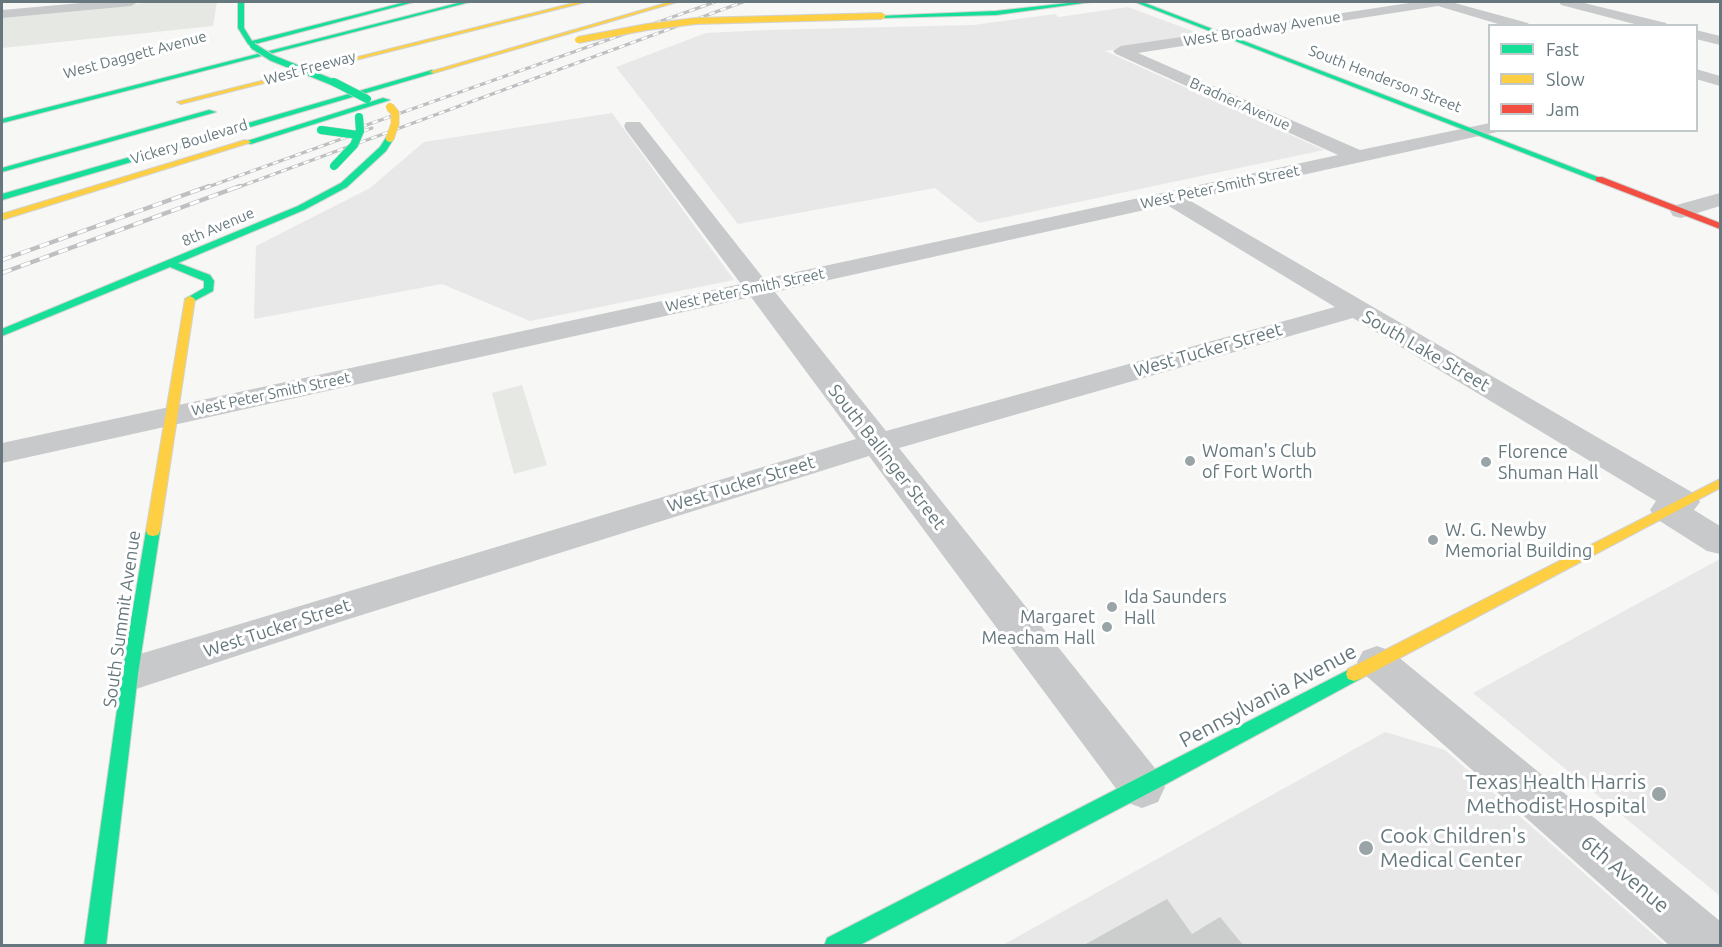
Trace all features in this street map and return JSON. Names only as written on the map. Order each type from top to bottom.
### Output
[{"type":"main road","points":[[241,2],[241,28],[248,45],[272,58],[336,83],[367,99],[388,103]]},
{"type":"main road","points":[[248,45],[371,10],[411,2]]},
{"type":"main road","points":[[2,121],[467,2]]},
{"type":"main road","name":"West Freeway","points":[[172,104],[583,2]]},
{"type":"main road","name":"West Freeway","points":[[308,86],[629,2]]},
{"type":"main road","points":[[2,197],[674,2]]},
{"type":"main road","points":[[890,2],[949,10],[1043,2]]},
{"type":"main road","points":[[578,40],[696,21],[981,14],[1088,2]]},
{"type":"main road","name":"South Henderson Street","points":[[1138,2],[1483,130],[1720,226]]},
{"type":"main road","points":[[578,40],[616,30],[750,6]]},
{"type":"main road","name":"Vickery Boulevard","points":[[2,217],[254,140],[358,113],[539,51],[578,40]]},
{"type":"main road","points":[[2,107],[33,98]]},
{"type":"main road","points":[[329,170],[354,145],[358,135],[358,113],[367,99]]},
{"type":"main road","name":"8th Avenue","points":[[2,333],[172,264],[301,208],[344,185],[383,149],[395,124],[395,113],[388,103]]},
{"type":"main road","points":[[2,170],[231,107]]},
{"type":"main road","points":[[254,140],[321,130],[358,135]]},
{"type":"main road","points":[[172,264],[206,277],[208,281],[209,288],[190,299],[180,295],[178,290]]},
{"type":"main road","points":[[142,276],[157,281]]},
{"type":"main road","name":"South Summit Avenue","points":[[95,945],[130,674],[190,299]]},
{"type":"main road","name":"Pennsylvania Avenue","points":[[835,945],[1142,787],[1720,483]]},
{"type":"street","points":[[2,14],[131,2]]},
{"type":"street","points":[[1439,2],[1516,24]]},
{"type":"street","name":"West Broadway Avenue","points":[[1121,51],[1439,2]]},
{"type":"street","points":[[1566,2],[1653,24]]},
{"type":"street","points":[[1698,34],[1720,40]]},
{"type":"street","name":"Bradner Avenue","points":[[1121,51],[1359,157]]},
{"type":"street","points":[[1698,75],[1719,80]]},
{"type":"street","points":[[1698,83],[1719,80]]},
{"type":"street","name":"South Ballinger Street","points":[[633,126],[1142,787]]},
{"type":"street","name":"West Peter Smith Street","points":[[2,453],[1483,130]]},
{"type":"street","name":"South Lake Street","points":[[1170,198],[1356,309],[1675,506],[1720,542]]},
{"type":"street","points":[[1681,210],[1720,199]]},
{"type":"street","name":"West Tucker Street","points":[[130,674],[618,521],[876,444],[1356,309]]},
{"type":"street","name":"6th Avenue","points":[[1377,662],[1710,945]]},
{"type":"shaded area","points":[[156,2],[217,2],[213,26],[2,48],[2,16]]},
{"type":"shaded area","points":[[1128,7],[1203,35],[1105,51],[1324,150],[979,223],[935,188],[738,224],[616,67],[706,33],[973,25],[1055,14],[1059,17]]},
{"type":"shaded area","points":[[612,113],[734,280],[530,321],[442,284],[254,319],[256,246],[370,188],[424,142]]},
{"type":"shaded area","points":[[522,385],[547,465],[514,474],[492,393]]},
{"type":"shaded area","name":"Texas Health Harris Methodist Hospital","points":[[1720,559],[1720,896],[1473,693]]},
{"type":"shaded area","name":"Cook Children's Medical Center","points":[[1385,732],[1445,750],[1665,945],[1001,946]]},
{"type":"building","points":[[1167,899],[1192,934],[1220,917],[1243,945],[1084,945]]},
{"type":"railway","points":[[361,127],[715,2]]},
{"type":"railway","points":[[236,188],[743,2]]},
{"type":"railway","points":[[205,188],[372,128]]},
{"type":"railway","points":[[2,260],[209,186]]},
{"type":"railway","points":[[2,273],[240,186]]},
{"type":"traffic: fast","points":[[241,2],[241,28],[253,46]]},
{"type":"traffic: fast","points":[[250,43],[411,2]]},
{"type":"traffic: fast","points":[[2,121],[467,2]]},
{"type":"traffic: fast","points":[[882,16],[996,13],[1088,2]]},
{"type":"traffic: fast","points":[[1138,2],[1599,179]]},
{"type":"traffic: fast","points":[[253,46],[272,58],[336,83],[367,99]]},
{"type":"traffic: fast","points":[[2,197],[432,72]]},
{"type":"traffic: fast","points":[[248,142],[386,100]]},
{"type":"traffic: fast","points":[[2,170],[212,112]]},
{"type":"traffic: fast","points":[[334,166],[354,145],[360,131],[359,117]]},
{"type":"traffic: fast","points":[[321,130],[358,135]]},
{"type":"traffic: fast","points":[[2,333],[301,208],[344,185],[383,149],[390,138]]},
{"type":"traffic: fast","points":[[172,264],[206,277],[209,281],[209,289],[190,299]]},
{"type":"traffic: fast","points":[[95,946],[130,674],[153,531]]},
{"type":"traffic: fast","points":[[835,946],[1354,674]]},
{"type":"traffic: slow","points":[[181,102],[583,2]]},
{"type":"traffic: slow","points":[[432,72],[674,2]]},
{"type":"traffic: slow","points":[[578,40],[647,27],[696,21],[882,16]]},
{"type":"traffic: slow","points":[[390,107],[395,113],[395,124],[390,138]]},
{"type":"traffic: slow","points":[[2,217],[248,142]]},
{"type":"traffic: slow","points":[[153,531],[190,299]]},
{"type":"traffic: slow","points":[[1354,674],[1720,483]]},
{"type":"traffic: jam","points":[[1599,179],[1720,226]]},
{"type":"place","name":"Woman's Club of Fort Worth","points":[[1190,461]]},
{"type":"place","name":"Florence Shuman Hall","points":[[1486,462]]},
{"type":"place","name":"W. G. Newby Memorial Building","points":[[1433,540]]},
{"type":"place","name":"Ida Saunders Hall","points":[[1112,607]]},
{"type":"place","name":"Margaret Meacham Hall","points":[[1107,627]]},
{"type":"place","name":"Texas Health Harris Methodist Hospital","points":[[1659,794]]},
{"type":"place","name":"Cook Children's Medical Center","points":[[1366,848]]}]
